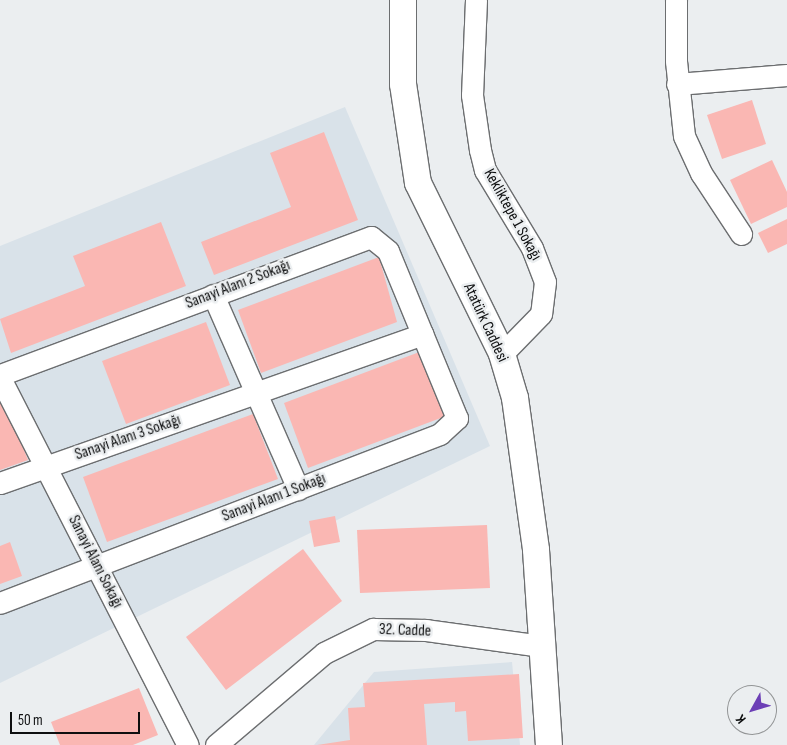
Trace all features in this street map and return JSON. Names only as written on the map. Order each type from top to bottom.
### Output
[{"type":"main road","name":"Atatürk Caddesi","points":[[403,0],[403,84],[418,183],[502,354],[522,434],[542,646],[549,745]]},
{"type":"street","name":"Kekliktepe 1 Sokağı","points":[[476,0],[472,95],[480,150],[486,170],[532,248],[545,282],[541,314],[502,354]]},
{"type":"street","points":[[676,0],[677,84],[680,117],[691,155],[741,234]]},
{"type":"street","points":[[677,84],[787,75]]},
{"type":"street","name":"Sanayi Alanı 2 Sokağı","points":[[0,377],[213,295],[371,238],[388,251],[423,334]]},
{"type":"street","points":[[213,295],[298,488]]},
{"type":"street","name":"Sanayi Alanı 3 Sokağı","points":[[0,483],[423,334]]},
{"type":"street","name":"Sanayi Alanı 1 Sokağı","points":[[0,603],[453,426],[457,418],[423,334]]},
{"type":"street","name":"Sanayi Alanı Sokağı","points":[[0,377],[188,745]]},
{"type":"street","name":"32. Cadde","points":[[216,745],[302,670],[356,634],[401,629],[542,646]]},
{"type":"shaded area","points":[[345,107],[490,446],[0,683],[0,246]]},
{"type":"shaded area","points":[[512,662],[520,745],[314,745],[374,672]]},
{"type":"building","points":[[752,100],[766,144],[722,159],[707,115]]},
{"type":"building","points":[[324,132],[358,220],[214,275],[201,242],[291,207],[270,153]]},
{"type":"building","points":[[772,160],[787,192],[787,207],[751,224],[730,180]]},
{"type":"building","points":[[787,219],[787,244],[768,253],[758,233]]},
{"type":"building","points":[[161,222],[186,286],[11,353],[0,319],[85,286],[73,256]]},
{"type":"building","points":[[379,257],[397,322],[261,373],[238,310]]},
{"type":"building","points":[[206,322],[230,385],[126,424],[102,361]]},
{"type":"building","points":[[422,351],[446,416],[308,468],[284,403]]},
{"type":"building","points":[[2,394],[28,460],[0,470],[0,395]]},
{"type":"building","points":[[253,414],[278,479],[107,542],[83,477]]},
{"type":"building","points":[[335,516],[340,542],[314,547],[309,521]]},
{"type":"building","points":[[487,525],[490,588],[360,593],[357,530]]},
{"type":"building","points":[[10,542],[22,576],[0,584],[0,546]]},
{"type":"building","points":[[303,549],[342,601],[226,690],[186,637]]},
{"type":"building","points":[[519,674],[523,738],[468,741],[466,711],[455,712],[455,702],[424,704],[427,745],[317,745],[350,740],[348,708],[365,707],[363,683]]},
{"type":"building","points":[[139,688],[158,735],[133,745],[60,745],[51,722]]}]
